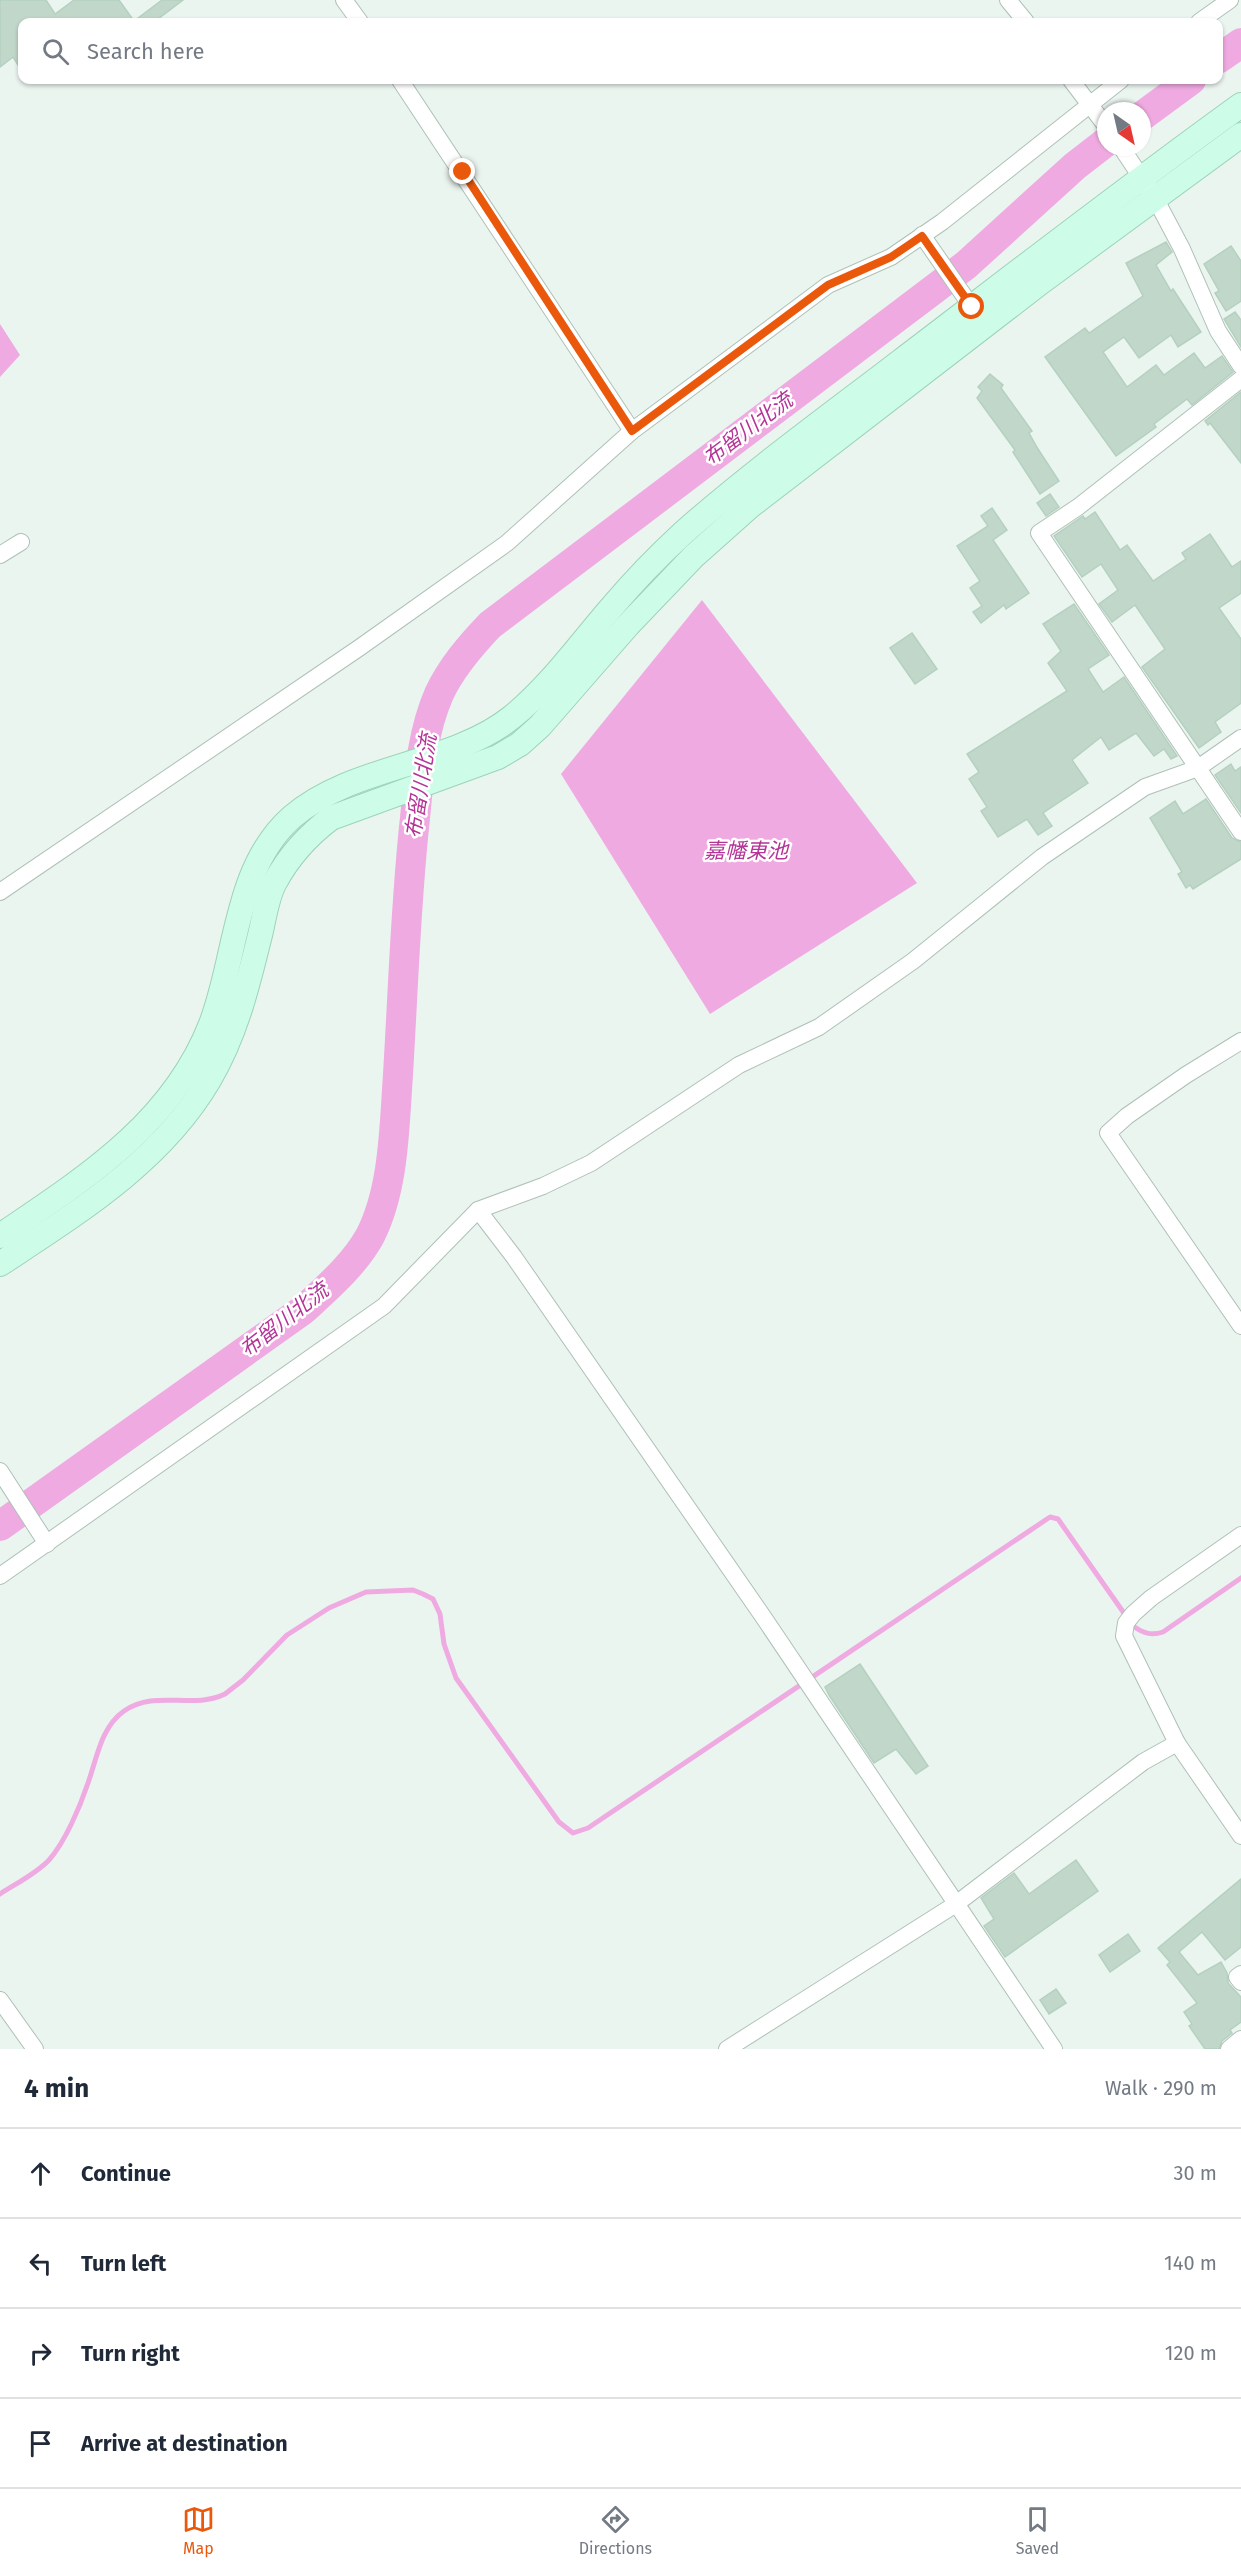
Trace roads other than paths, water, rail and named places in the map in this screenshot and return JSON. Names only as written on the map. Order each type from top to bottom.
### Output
[{"type":"street","points":[[344,0],[357,18]]},
{"type":"street","points":[[1008,0],[1023,18]]},
{"type":"street","points":[[1205,18],[1230,0]]},
{"type":"street","points":[[403,84],[632,431]]},
{"type":"street","points":[[1074,84],[1097,113]]},
{"type":"street","points":[[0,891],[359,648],[507,543],[632,431],[828,285],[891,257],[924,238],[1092,106],[1117,84]]},
{"type":"street","points":[[0,1264],[98,1198],[139,1164],[175,1127],[209,1080],[242,1009],[273,885],[292,853],[311,833],[331,818],[498,757],[520,744],[558,707],[628,625],[725,528],[974,309],[1137,171],[1241,105]]},
{"type":"street","points":[[0,1236],[91,1174],[125,1146],[160,1108],[192,1063],[210,1026],[225,981],[245,894],[259,859],[289,819],[318,799],[375,775],[480,737],[508,721],[543,687],[614,604],[681,536],[747,481],[974,309],[1155,198],[1241,135]]},
{"type":"street","points":[[1127,156],[1155,198],[1182,249],[1218,331],[1241,366]]},
{"type":"street","points":[[924,238],[974,309]]},
{"type":"street","points":[[1241,379],[1087,500],[1039,533],[1241,832]]},
{"type":"street","points":[[0,555],[21,542]]},
{"type":"street","points":[[0,1576],[43,1538],[384,1306],[478,1210],[543,1186],[591,1163],[739,1065],[819,1027],[913,961],[1042,857],[1145,788],[1198,768],[1241,738]]},
{"type":"street","points":[[1241,1041],[1186,1075],[1127,1116],[1108,1133],[1241,1326]]},
{"type":"street","points":[[478,1210],[514,1257],[764,1618],[1054,2049]]},
{"type":"street","points":[[0,1471],[43,1538]]},
{"type":"street","points":[[1241,1535],[1151,1598],[1126,1623],[1124,1636],[1126,1645],[1177,1743],[1241,1836]]},
{"type":"street","points":[[727,2049],[956,1904],[1143,1762],[1177,1743]]},
{"type":"street","points":[[1241,1974],[1237,1977],[1241,1982]]},
{"type":"street","points":[[0,2000],[35,2049]]},
{"type":"street","points":[[1229,2049],[1241,2039]]},
{"type":"water","points":[[0,324],[20,355],[0,377]]},
{"type":"water","name":"嘉幡東池","points":[[702,600],[917,883],[710,1014],[561,774]]},
{"type":"waterway","name":"布留川北流","points":[[1223,56],[1241,43]]},
{"type":"waterway","name":"布留川北流","points":[[1151,109],[1186,84]]},
{"type":"waterway","name":"布留川北流","points":[[0,1526],[303,1310],[331,1285],[364,1247],[370,1236],[383,1202],[391,1165],[409,886],[422,755],[439,694],[449,675],[475,641],[490,625],[966,265],[1075,166],[1097,149]]},
{"type":"waterway","points":[[0,1894],[38,1870],[55,1853],[85,1792],[105,1734],[110,1725],[124,1711],[149,1701],[200,1700],[225,1694],[243,1680],[287,1635],[329,1608],[366,1592],[413,1590],[433,1599],[440,1614],[444,1644],[456,1678],[559,1822],[573,1833],[588,1828],[1050,1517],[1058,1519],[1133,1626],[1144,1632],[1151,1634],[1163,1632],[1241,1578]]}]
